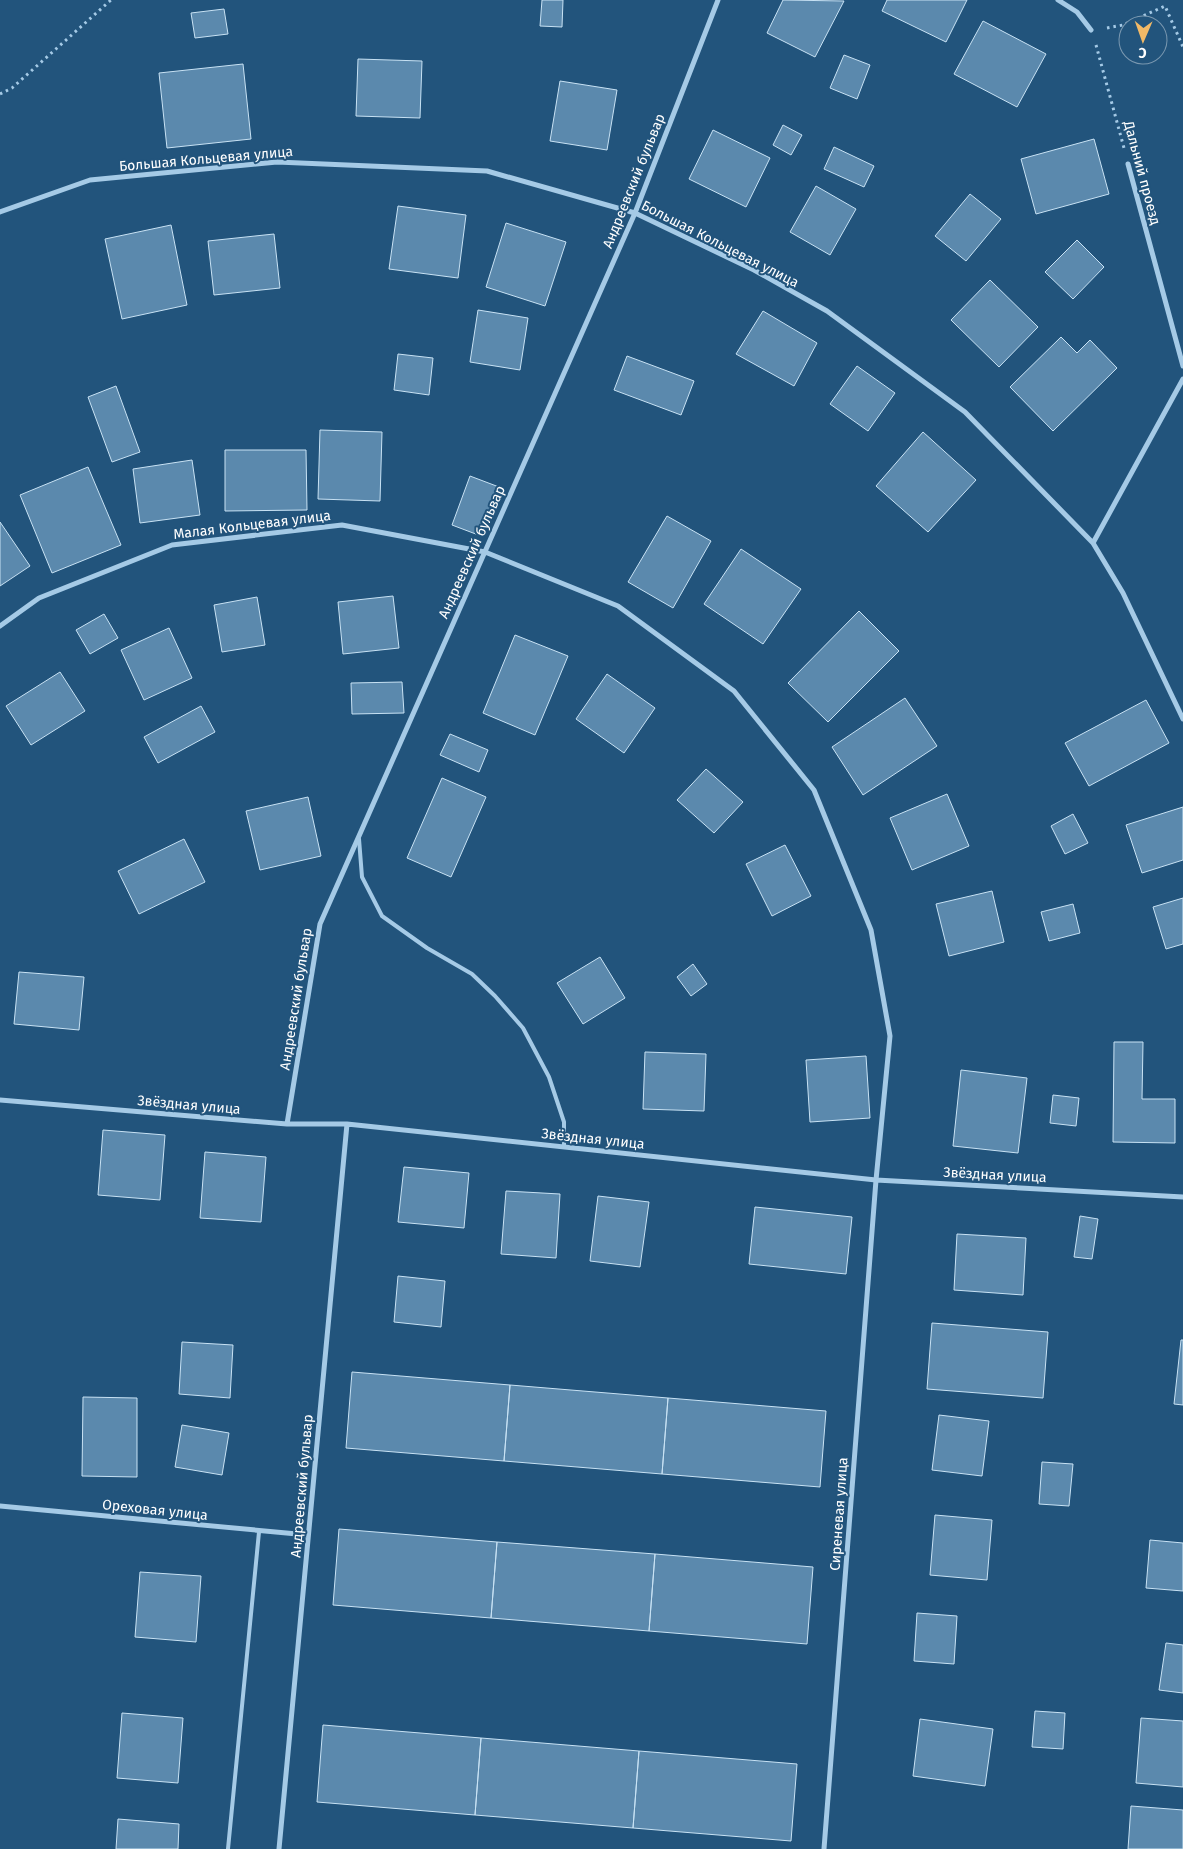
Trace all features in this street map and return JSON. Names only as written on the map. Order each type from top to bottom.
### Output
[{"type":"street","name":"Андреевский бульвар","points":[[287,1124],[320,924],[635,213],[718,0]]},
{"type":"street","points":[[1058,0],[1077,12],[1092,30]]},
{"type":"street","name":"Большая Кольцевая улица","points":[[0,212],[90,180],[277,162],[487,171],[635,213],[754,270],[827,311],[965,412],[1093,542],[1123,593],[1183,719]]},
{"type":"street","name":"Дальний проезд","points":[[1128,164],[1183,366]]},
{"type":"street","points":[[1093,542],[1183,379]]},
{"type":"street","name":"Малая Кольцевая улица","points":[[0,626],[39,598],[172,545],[342,525],[485,552],[618,606],[734,691],[814,790],[870,930],[890,1036],[876,1180]]},
{"type":"street","name":"Звёздная улица","points":[[0,1100],[287,1124],[347,1124],[876,1180],[1183,1197]]},
{"type":"street","name":"Андреевский бульвар","points":[[279,1849],[347,1124]]},
{"type":"street","name":"Сиреневая улица","points":[[824,1849],[876,1180]]},
{"type":"street","name":"Ореховая улица","points":[[0,1506],[258,1532],[308,1535]]},
{"type":"lane","points":[[358,837],[362,877],[382,916],[427,948],[472,974],[495,996],[523,1028],[549,1077],[564,1122],[564,1147]]},
{"type":"lane","points":[[228,1849],[258,1532]]},
{"type":"path","points":[[0,94],[12,88],[111,0]]},
{"type":"path","points":[[1092,30],[1123,24],[1164,6],[1183,47]]},
{"type":"path","name":"Дальний проезд","points":[[1092,30],[1128,164]]},
{"type":"building","points":[[542,0],[563,0],[562,27],[540,26]]},
{"type":"building","points":[[783,0],[844,1],[815,57],[767,33]]},
{"type":"building","points":[[887,0],[967,0],[946,42],[882,11]]},
{"type":"building","points":[[224,9],[228,34],[195,38],[191,13]]},
{"type":"building","points":[[983,21],[1046,54],[1017,107],[954,74]]},
{"type":"building","points":[[844,55],[870,65],[857,99],[830,88]]},
{"type":"building","points":[[358,59],[422,61],[420,118],[356,116]]},
{"type":"building","points":[[243,64],[251,139],[167,148],[159,73]]},
{"type":"building","points":[[560,81],[617,90],[607,150],[550,141]]},
{"type":"building","points":[[783,125],[802,135],[791,155],[773,145]]},
{"type":"building","points":[[713,130],[770,158],[746,207],[689,179]]},
{"type":"building","points":[[1094,139],[1109,194],[1036,214],[1021,159]]},
{"type":"building","points":[[834,147],[874,166],[864,187],[824,169]]},
{"type":"building","points":[[816,186],[856,209],[830,255],[790,232]]},
{"type":"building","points":[[970,194],[1001,219],[966,261],[935,236]]},
{"type":"building","points":[[398,206],[466,215],[458,278],[389,269]]},
{"type":"building","points":[[506,223],[566,242],[545,306],[486,287]]},
{"type":"building","points":[[171,225],[187,305],[122,319],[105,239]]},
{"type":"building","points":[[274,234],[280,288],[214,295],[208,241]]},
{"type":"building","points":[[1077,240],[1104,267],[1073,299],[1045,272]]},
{"type":"building","points":[[990,280],[1038,327],[999,367],[951,320]]},
{"type":"building","points":[[478,310],[528,318],[520,370],[470,362]]},
{"type":"building","points":[[763,311],[817,343],[794,386],[736,354]]},
{"type":"building","points":[[1061,337],[1077,353],[1090,340],[1117,368],[1053,431],[1010,387]]},
{"type":"building","points":[[398,354],[433,358],[429,395],[394,390]]},
{"type":"building","points":[[627,356],[694,381],[681,415],[614,390]]},
{"type":"building","points":[[857,366],[895,393],[868,431],[830,404]]},
{"type":"building","points":[[116,386],[140,452],[112,462],[88,397]]},
{"type":"building","points":[[320,430],[382,432],[380,501],[318,499]]},
{"type":"building","points":[[923,432],[976,480],[928,532],[876,486]]},
{"type":"building","points":[[225,450],[306,450],[307,510],[225,511]]},
{"type":"building","points":[[192,460],[200,515],[140,523],[133,469]]},
{"type":"building","points":[[88,467],[121,545],[52,573],[20,495]]},
{"type":"building","points":[[470,476],[499,487],[481,536],[452,525]]},
{"type":"building","points":[[667,516],[711,541],[673,608],[628,582]]},
{"type":"building","points":[[0,522],[30,566],[0,586]]},
{"type":"building","points":[[741,549],[801,589],[763,644],[704,604]]},
{"type":"building","points":[[393,596],[399,648],[343,654],[338,602]]},
{"type":"building","points":[[257,597],[265,645],[222,652],[214,605]]},
{"type":"building","points":[[859,611],[899,651],[828,722],[788,683]]},
{"type":"building","points":[[104,614],[118,638],[90,654],[76,630]]},
{"type":"building","points":[[169,628],[192,678],[144,700],[121,650]]},
{"type":"building","points":[[515,635],[568,656],[535,735],[483,713]]},
{"type":"building","points":[[60,672],[85,711],[31,745],[6,706]]},
{"type":"building","points":[[607,674],[655,708],[624,753],[576,719]]},
{"type":"building","points":[[402,682],[404,713],[352,714],[351,683]]},
{"type":"building","points":[[905,698],[937,746],[863,795],[832,747]]},
{"type":"building","points":[[1146,700],[1169,743],[1089,786],[1065,743]]},
{"type":"building","points":[[201,706],[215,732],[158,763],[144,737]]},
{"type":"building","points":[[450,734],[488,750],[479,772],[440,755]]},
{"type":"building","points":[[706,769],[743,802],[714,833],[677,800]]},
{"type":"building","points":[[442,778],[486,797],[451,877],[407,858]]},
{"type":"building","points":[[947,794],[969,846],[912,870],[890,818]]},
{"type":"building","points":[[308,797],[321,856],[260,870],[246,811]]},
{"type":"building","points":[[1183,807],[1183,860],[1142,873],[1126,825]]},
{"type":"building","points":[[1073,814],[1088,843],[1065,854],[1051,826]]},
{"type":"building","points":[[184,839],[205,882],[139,914],[118,871]]},
{"type":"building","points":[[785,845],[811,896],[772,916],[746,864]]},
{"type":"building","points":[[992,891],[1004,942],[949,956],[936,904]]},
{"type":"building","points":[[1183,898],[1183,944],[1166,949],[1153,907]]},
{"type":"building","points":[[1073,904],[1080,933],[1049,941],[1041,912]]},
{"type":"building","points":[[600,957],[625,998],[583,1024],[557,983]]},
{"type":"building","points":[[693,964],[707,984],[691,996],[677,977]]},
{"type":"building","points":[[19,972],[84,977],[79,1030],[14,1024]]},
{"type":"building","points":[[1114,1042],[1143,1042],[1142,1099],[1175,1099],[1175,1143],[1113,1142]]},
{"type":"building","points":[[645,1052],[706,1054],[704,1111],[643,1109]]},
{"type":"building","points":[[866,1056],[870,1118],[810,1122],[806,1060]]},
{"type":"building","points":[[961,1070],[1027,1078],[1018,1153],[953,1146]]},
{"type":"building","points":[[1053,1095],[1079,1098],[1076,1126],[1050,1123]]},
{"type":"building","points":[[103,1130],[165,1135],[160,1200],[98,1195]]},
{"type":"building","points":[[205,1152],[266,1157],[261,1222],[200,1218]]},
{"type":"building","points":[[404,1167],[469,1173],[464,1228],[398,1222]]},
{"type":"building","points":[[506,1191],[560,1194],[556,1258],[501,1254]]},
{"type":"building","points":[[598,1196],[649,1202],[640,1267],[590,1261]]},
{"type":"building","points":[[755,1207],[852,1217],[846,1274],[749,1264]]},
{"type":"building","points":[[1080,1216],[1098,1219],[1092,1259],[1074,1257]]},
{"type":"building","points":[[957,1234],[1026,1238],[1023,1295],[954,1290]]},
{"type":"building","points":[[398,1276],[445,1281],[441,1327],[394,1322]]},
{"type":"building","points":[[932,1323],[1048,1332],[1043,1398],[927,1389]]},
{"type":"building","points":[[1181,1340],[1183,1340],[1183,1405],[1174,1404]]},
{"type":"building","points":[[182,1342],[233,1345],[230,1398],[179,1394]]},
{"type":"building","points":[[352,1372],[510,1385],[504,1461],[346,1448]]},
{"type":"building","points":[[510,1385],[668,1398],[662,1474],[504,1461]]},
{"type":"building","points":[[83,1397],[137,1398],[137,1477],[82,1476]]},
{"type":"building","points":[[668,1398],[826,1411],[820,1487],[662,1474]]},
{"type":"building","points":[[939,1415],[989,1421],[982,1476],[932,1470]]},
{"type":"building","points":[[182,1425],[229,1433],[222,1475],[175,1467]]},
{"type":"building","points":[[1042,1462],[1073,1464],[1069,1506],[1039,1504]]},
{"type":"building","points":[[935,1515],[992,1520],[987,1580],[930,1575]]},
{"type":"building","points":[[339,1529],[497,1542],[491,1618],[333,1605]]},
{"type":"building","points":[[1150,1540],[1183,1543],[1183,1591],[1146,1588]]},
{"type":"building","points":[[497,1542],[655,1554],[649,1631],[491,1618]]},
{"type":"building","points":[[655,1554],[813,1567],[807,1644],[649,1631]]},
{"type":"building","points":[[140,1572],[201,1576],[196,1642],[135,1637]]},
{"type":"building","points":[[917,1613],[957,1616],[954,1664],[914,1661]]},
{"type":"building","points":[[1166,1643],[1183,1645],[1183,1693],[1159,1690]]},
{"type":"building","points":[[1035,1711],[1065,1713],[1063,1749],[1032,1747]]},
{"type":"building","points":[[122,1713],[183,1718],[178,1783],[117,1778]]},
{"type":"building","points":[[1141,1718],[1183,1721],[1183,1787],[1136,1783]]},
{"type":"building","points":[[920,1719],[993,1729],[985,1786],[913,1776]]},
{"type":"building","points":[[323,1725],[481,1738],[475,1815],[317,1802]]},
{"type":"building","points":[[481,1738],[639,1751],[633,1828],[475,1815]]},
{"type":"building","points":[[639,1751],[797,1764],[791,1841],[633,1828]]},
{"type":"building","points":[[1131,1806],[1183,1810],[1183,1849],[1128,1849]]},
{"type":"building","points":[[118,1819],[179,1824],[178,1849],[116,1849]]}]
